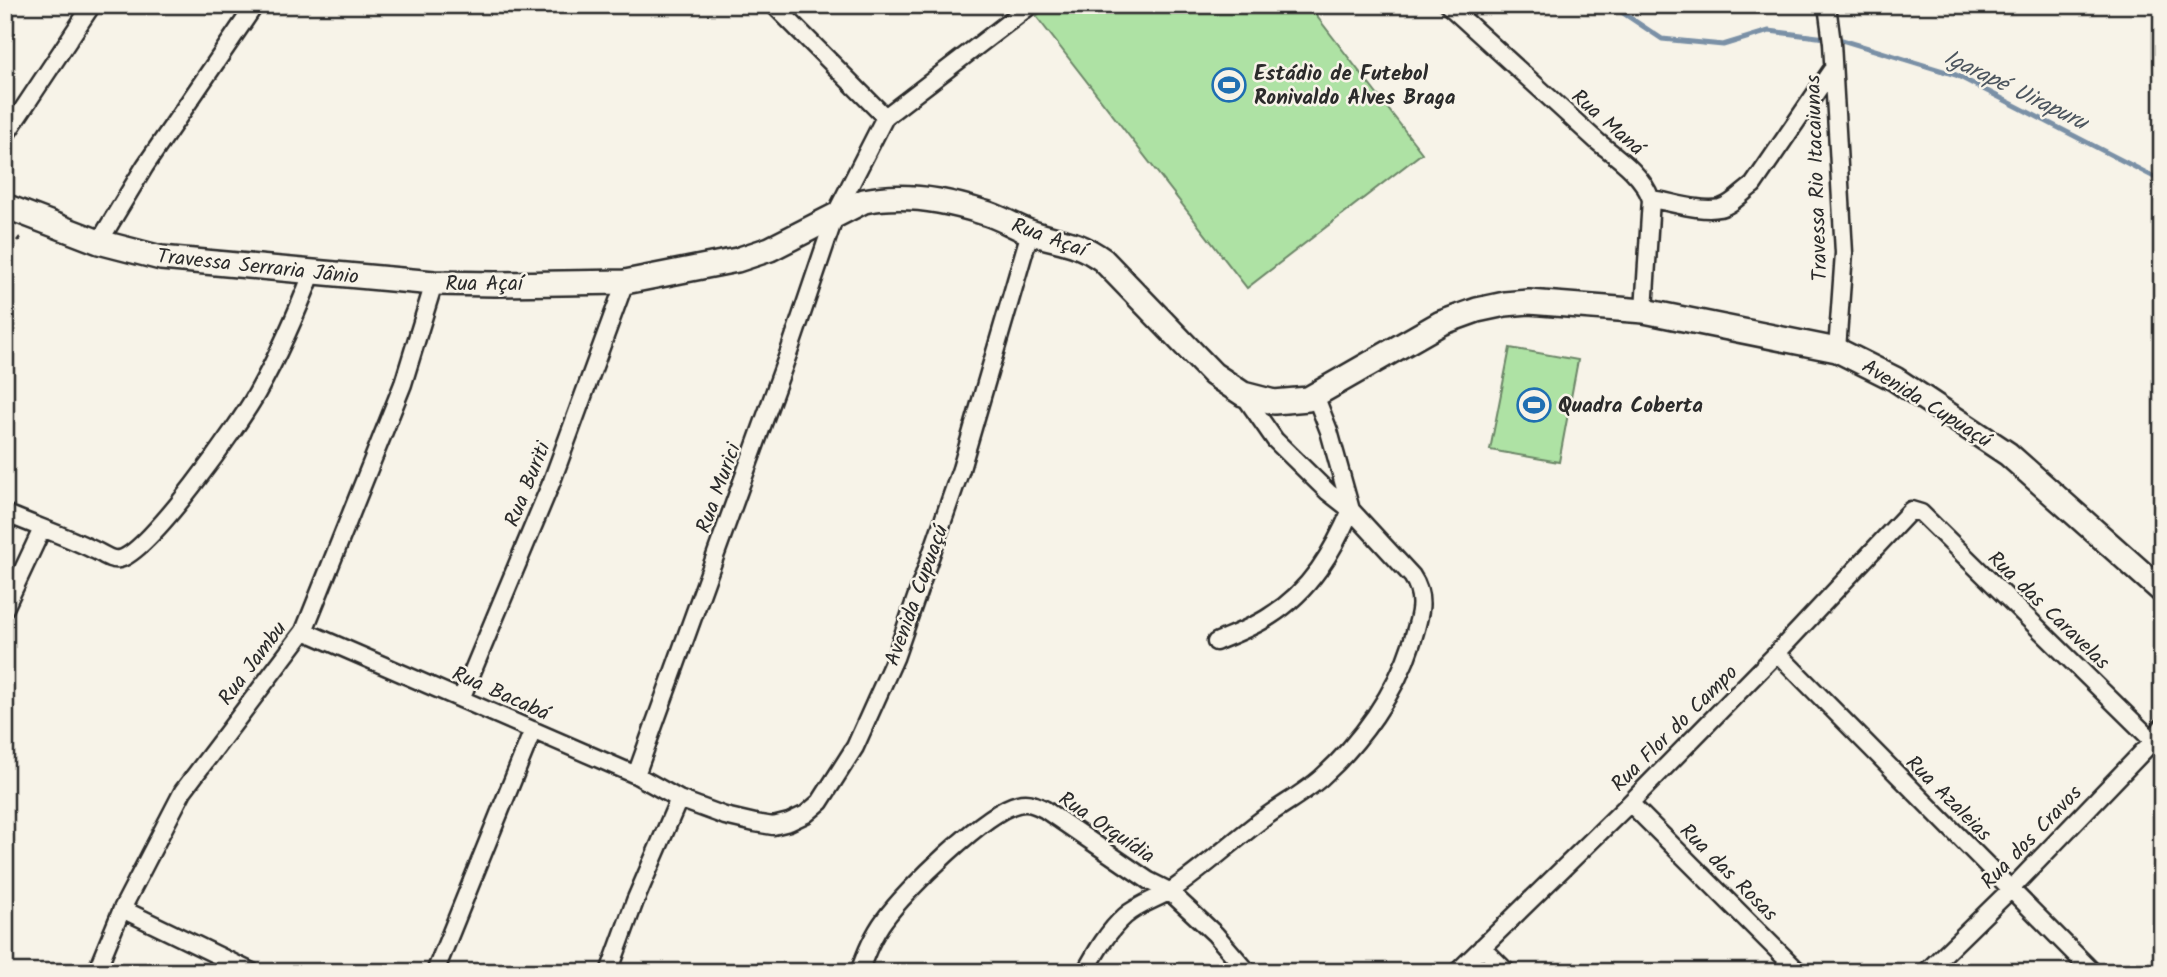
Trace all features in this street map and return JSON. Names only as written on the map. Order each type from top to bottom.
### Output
[{"type":"street","points":[[5,136],[92,5]]},
{"type":"street","points":[[99,242],[145,166],[255,5]]},
{"type":"street","points":[[774,5],[885,117],[1031,5]]},
{"type":"street","name":"Rua Maná","points":[[1448,5],[1639,178],[1651,199]]},
{"type":"street","name":"Travessa Rio Itacaiunas","points":[[1828,5],[1844,253],[1837,350]]},
{"type":"street","points":[[1644,311],[1651,199],[1721,208],[1735,200],[1752,184],[1807,109],[1833,68]]},
{"type":"street","name":"Rua Murici","points":[[636,775],[836,214],[885,117]]},
{"type":"street","name":"Rua Açaí","points":[[434,283],[625,282],[737,260],[770,249],[864,201],[881,197],[932,200],[984,212],[1030,232],[1079,244],[1103,260],[1213,374],[1243,394],[1274,402],[1290,402],[1315,395],[1441,323],[1477,310],[1528,302],[1644,311]]},
{"type":"street","name":"Travessa Serraria Jânio","points":[[5,205],[99,242],[161,258],[434,283]]},
{"type":"street","name":"Avenida Cupuaçú","points":[[678,799],[725,816],[755,823],[773,825],[789,822],[806,814],[820,802],[855,747],[895,658],[961,469],[1030,232]]},
{"type":"street","points":[[5,513],[113,559],[130,555],[165,520],[229,436],[256,395],[291,324],[313,271]]},
{"type":"street","name":"Rua Buriti","points":[[461,699],[552,481],[625,282]]},
{"type":"street","name":"Rua Jambu","points":[[96,972],[122,909],[183,791],[304,631],[403,384],[434,283]]},
{"type":"street","name":"Avenida Cupuaçú","points":[[1644,311],[1837,350],[1895,379],[2008,454],[2162,591]]},
{"type":"street","points":[[1085,972],[1098,950],[1126,915],[1169,891],[1319,780],[1345,755],[1391,688],[1409,651],[1421,608],[1418,585],[1351,509],[1328,492],[1275,440],[1243,394]]},
{"type":"street","points":[[1216,642],[1269,617],[1295,599],[1329,556],[1351,509],[1329,431],[1315,395]]},
{"type":"street","name":"Rua Flor do Campo","points":[[1457,972],[1630,803],[1777,653],[1908,512],[1915,510]]},
{"type":"street","name":"Rua das Caravelas","points":[[1915,510],[2157,734]]},
{"type":"street","points":[[5,608],[43,529]]},
{"type":"street","name":"Rua Bacabá","points":[[304,631],[636,775],[678,799]]},
{"type":"street","name":"Rua Azaleias","points":[[1777,653],[2093,972]]},
{"type":"street","points":[[435,972],[533,730]]},
{"type":"street","name":"Rua dos Cravos","points":[[1926,972],[2010,890],[2157,734]]},
{"type":"street","points":[[609,972],[635,901],[678,799]]},
{"type":"street","name":"Rua Orquídia","points":[[859,972],[874,936],[895,905],[942,858],[998,814],[1015,804],[1028,802],[1044,809],[1149,881],[1169,891],[1215,934],[1248,972]]},
{"type":"street","name":"Rua das Rosas","points":[[1630,803],[1799,972]]},
{"type":"street","points":[[122,909],[252,972]]},
{"type":"street","points":[[1482,947],[1507,972]]},
{"type":"path","points":[[5,257],[36,217]]},
{"type":"green space","name":"Estádio de Futebol Ronivaldo Alves Braga","points":[[1050,5],[1308,5],[1422,153],[1247,288],[1036,16]]},
{"type":"green space","name":"Quadra Coberta","points":[[1510,348],[1578,360],[1559,462],[1490,450]]},
{"type":"waterway","name":"Igarapé Uirapuru","points":[[1611,5],[1662,39],[1723,45],[1769,31],[1842,40],[1956,75],[2162,181]]},
{"type":"place","name":"Estádio de Futebol Ronivaldo Alves Braga","points":[[1229,85]]},
{"type":"place","name":"Quadra Coberta","points":[[1534,405]]}]
